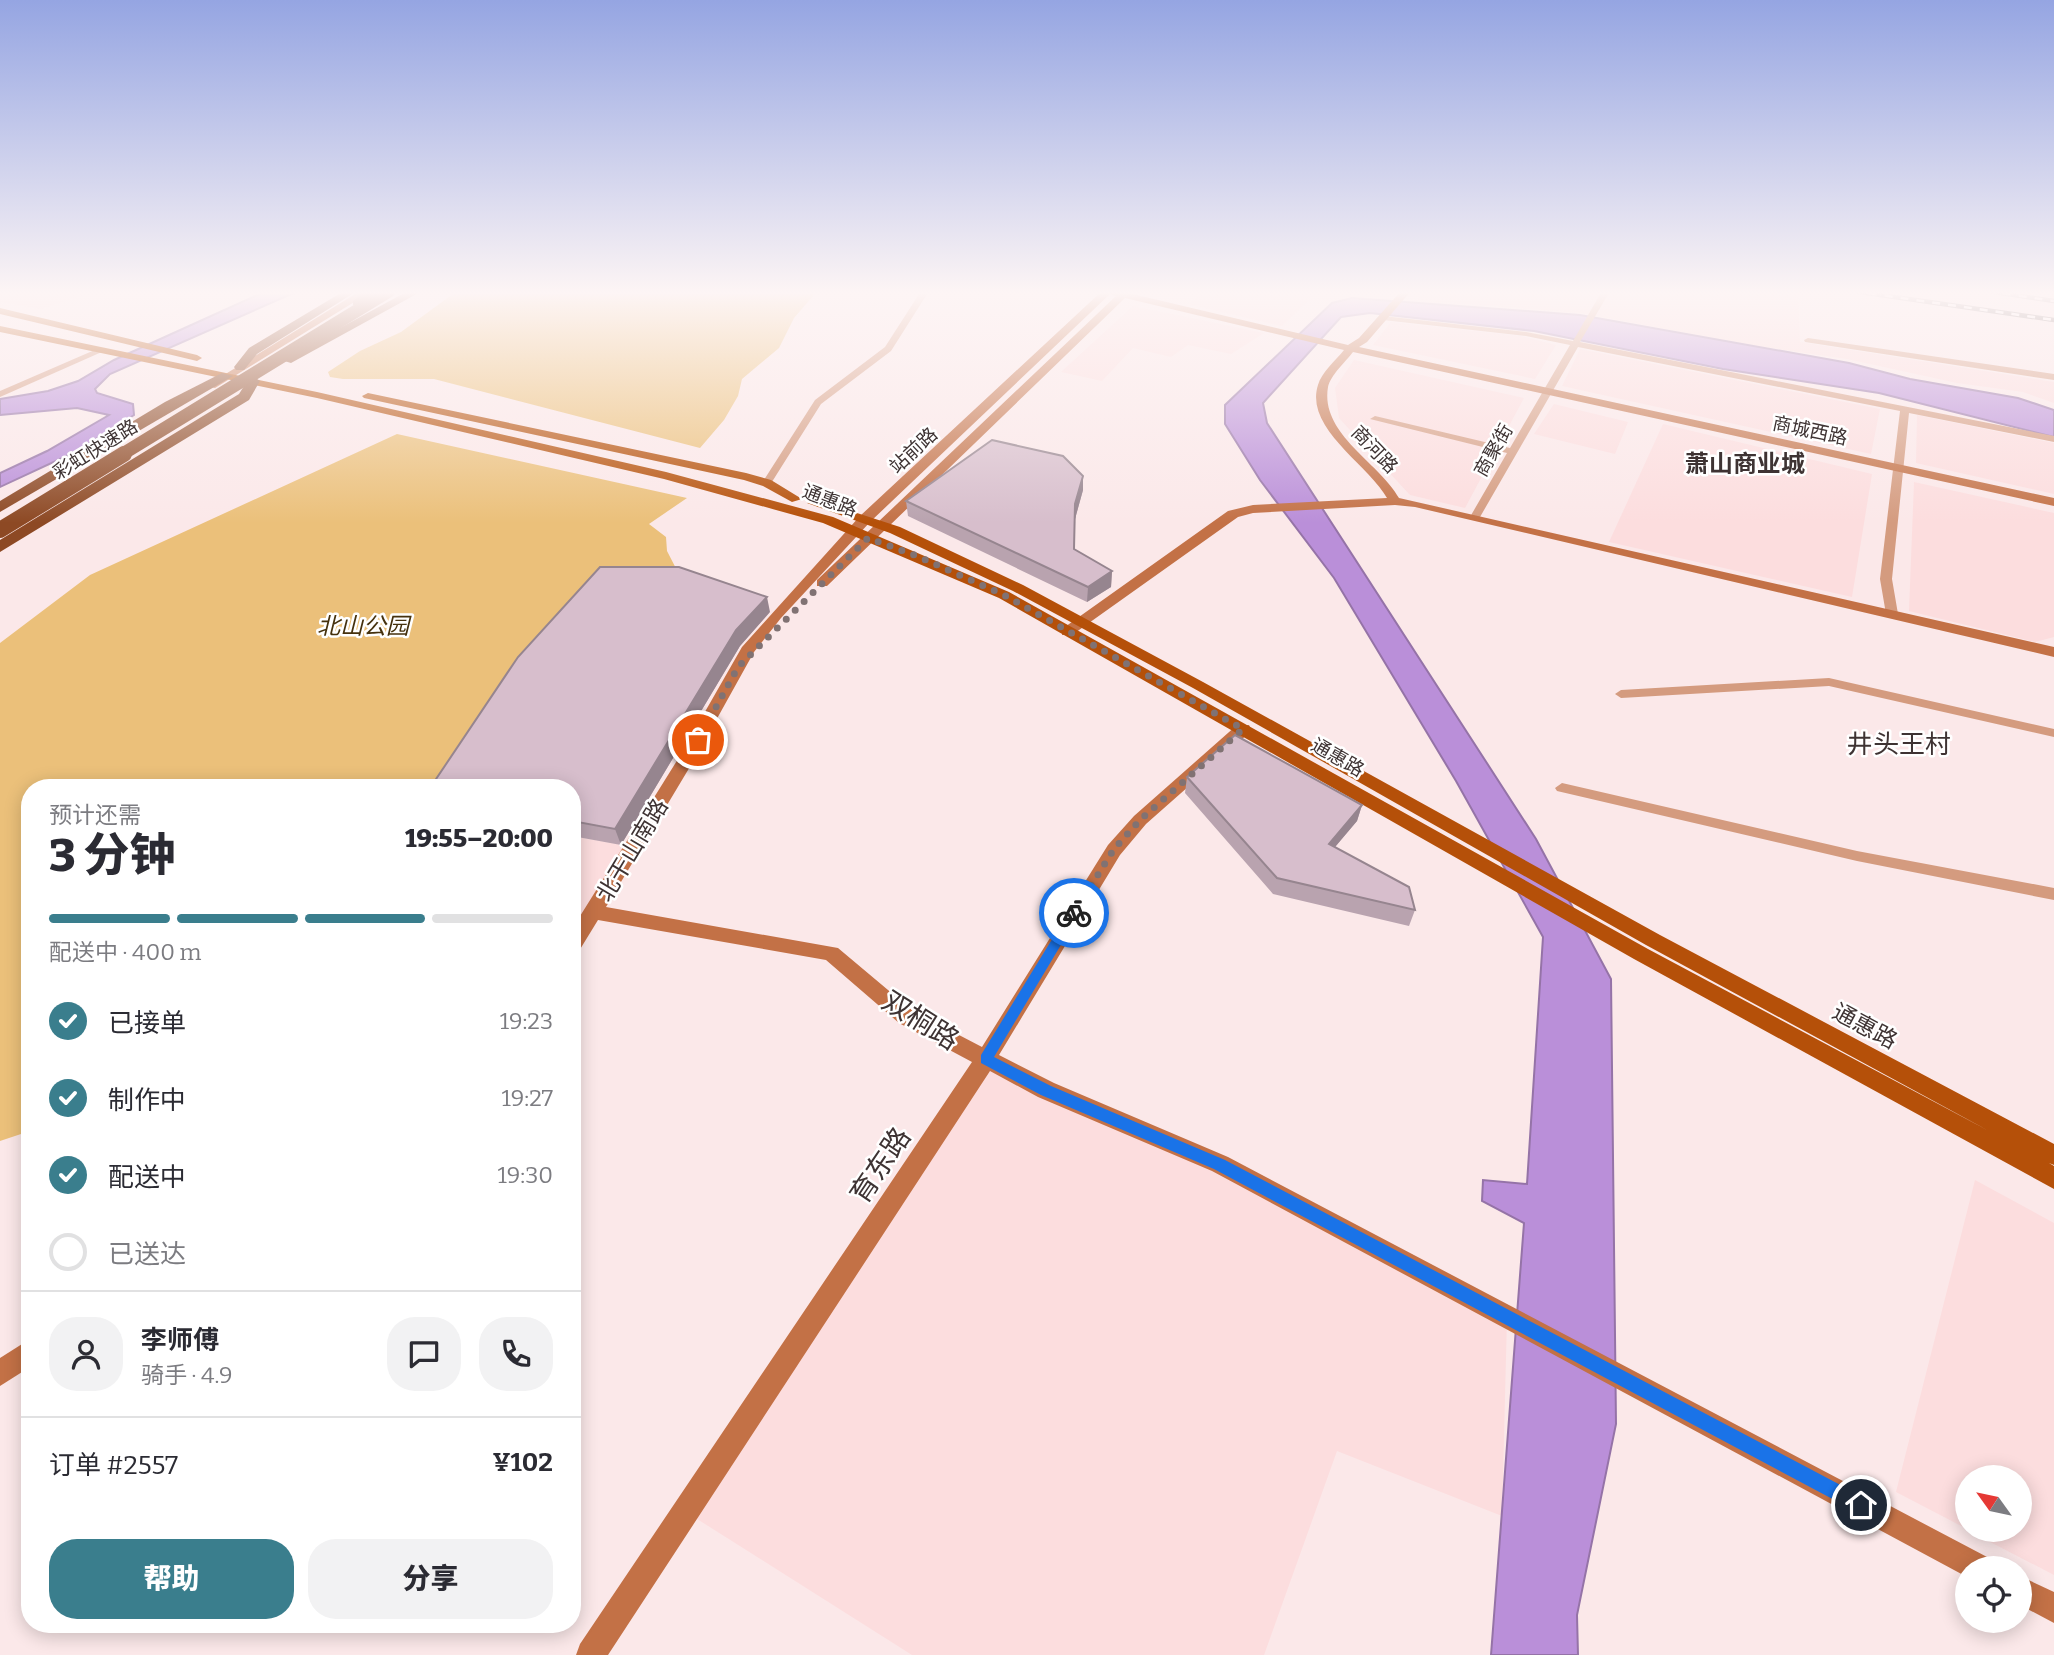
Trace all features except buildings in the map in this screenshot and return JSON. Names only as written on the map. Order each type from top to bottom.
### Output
[{"type":"highway","name":"彩虹快速路","points":[[0,518],[241,368]]},
{"type":"highway","name":"彩虹快速路","points":[[0,530],[272,368]]},
{"type":"highway","points":[[0,509],[170,405],[227,376]]},
{"type":"highway","points":[[0,547],[244,397],[260,377]]},
{"type":"main road","name":"通惠路","points":[[188,368],[227,376],[260,377],[356,394],[388,405],[729,480],[873,522],[950,554],[1243,729],[1438,841],[2054,1155]]},
{"type":"main road","points":[[0,509],[240,368]]},
{"type":"main road","name":"通惠路","points":[[241,368],[260,377],[473,443],[662,485],[783,506],[828,520],[861,536],[966,577],[1198,685],[1453,828],[1647,947]]},
{"type":"main road","points":[[0,537],[274,368]]},
{"type":"main road","name":"站前路","points":[[873,522],[1029,368]]},
{"type":"main road","points":[[873,522],[1042,368]]},
{"type":"main road","name":"商河路","points":[[1335,368],[1322,385],[1323,409],[1336,434],[1386,485],[1395,501]]},
{"type":"main road","name":"商城西路","points":[[1442,368],[2054,502]]},
{"type":"main road","points":[[356,394],[453,412],[767,483],[796,499]]},
{"type":"main road","points":[[1073,627],[1233,514],[1274,508],[1395,501],[1475,517],[2054,652]]},
{"type":"main road","name":"北干山南路","points":[[581,933],[747,650],[776,615],[873,522]]},
{"type":"main road","name":"育东路","points":[[591,1655],[986,1059],[1114,849],[1210,755],[1243,729]]},
{"type":"main road","name":"双桐路","points":[[595,912],[831,953],[906,1017],[1046,1090],[1220,1164],[1957,1556]]},
{"type":"main road","points":[[1647,947],[2054,1178]]},
{"type":"main road","points":[[0,1373],[21,1358]]},
{"type":"main road","points":[[2032,1596],[2054,1608]]},
{"type":"street","points":[[0,394],[60,368]]},
{"type":"street","points":[[767,483],[818,402],[863,368]]},
{"type":"street","name":"商聚街","points":[[1475,517],[1560,368]]},
{"type":"street","points":[[1705,368],[2054,439]]},
{"type":"street","points":[[1999,368],[2054,377]]},
{"type":"street","points":[[1892,614],[1886,579],[1905,409]]},
{"type":"street","points":[[1375,419],[1512,451]]},
{"type":"street","points":[[1621,694],[1829,682],[2054,733]]},
{"type":"street","points":[[1562,788],[1857,856],[2054,894]]},
{"type":"shaded area","points":[[100,368],[123,368],[110,374],[95,389],[97,393],[133,404],[134,415],[75,452],[0,487],[0,473],[47,451],[109,415],[77,408],[0,415],[0,399],[48,391],[78,381]]},
{"type":"shaded area","points":[[1065,368],[1114,368],[1102,381],[1061,372]]},
{"type":"shaded area","points":[[1264,368],[1295,368],[1263,403],[1267,423],[1536,839],[1611,979],[1616,1424],[1577,1615],[1578,1655],[1491,1655],[1524,1223],[1482,1201],[1483,1180],[1527,1184],[1543,937],[1456,781],[1334,578],[1260,480],[1225,424],[1225,405]]},
{"type":"shaded area","points":[[1348,368],[1391,368],[1524,398],[1465,508],[1410,495],[1339,418],[1335,388]]},
{"type":"shaded area","points":[[1484,368],[1542,368],[1535,379]]},
{"type":"shaded area","points":[[1571,368],[1676,368],[1880,409],[1871,454],[1562,386]]},
{"type":"shaded area","points":[[1719,368],[1869,368],[1910,379],[2018,398],[2054,410],[2054,437],[1879,393]]},
{"type":"shaded area","points":[[1889,368],[1967,368],[2054,382],[2054,403],[2023,392],[1957,383]]},
{"type":"shaded area","points":[[1554,404],[1628,422],[1615,454],[1534,434]]},
{"type":"shaded area","points":[[1917,415],[2054,443],[2054,494],[1916,463]]},
{"type":"shaded area","points":[[1663,424],[1872,474],[1852,597],[1609,542]]},
{"type":"shaded area","points":[[1914,482],[2054,513],[2054,637],[2035,642],[1909,611]]},
{"type":"shaded area","points":[[581,838],[634,847],[581,931]]},
{"type":"shaded area","points":[[986,1059],[1220,1164],[1507,1318],[1502,1516],[1337,1451],[1264,1655],[912,1655],[686,1512]]},
{"type":"shaded area","points":[[1975,1180],[2054,1223],[2054,1575],[2032,1564],[2032,1556],[2017,1556],[1990,1542],[2032,1542],[2032,1465],[1955,1465],[1955,1523],[1896,1492]]},
{"type":"green space","points":[[334,368],[755,368],[742,379],[738,396],[724,420],[700,448],[434,379],[343,379],[330,377],[328,372]]},
{"type":"green space","name":"北山公园","points":[[397,434],[687,498],[649,524],[666,537],[667,551],[683,582],[458,779],[21,779],[21,1134],[0,1141],[0,643],[90,575]]},
{"type":"way so far","points":[[698,740],[738,667],[868,538],[966,577],[1004,595],[1243,729],[1210,755],[1140,820],[1114,849],[1074,913]]},
{"type":"district","name":"萧山商业城","points":[[1745,464]]},
{"type":"district","name":"井头王村","points":[[1899,744]]},
{"type":"route","points":[[1074,913],[986,1059],[1046,1090],[1220,1164],[1861,1505]]}]
